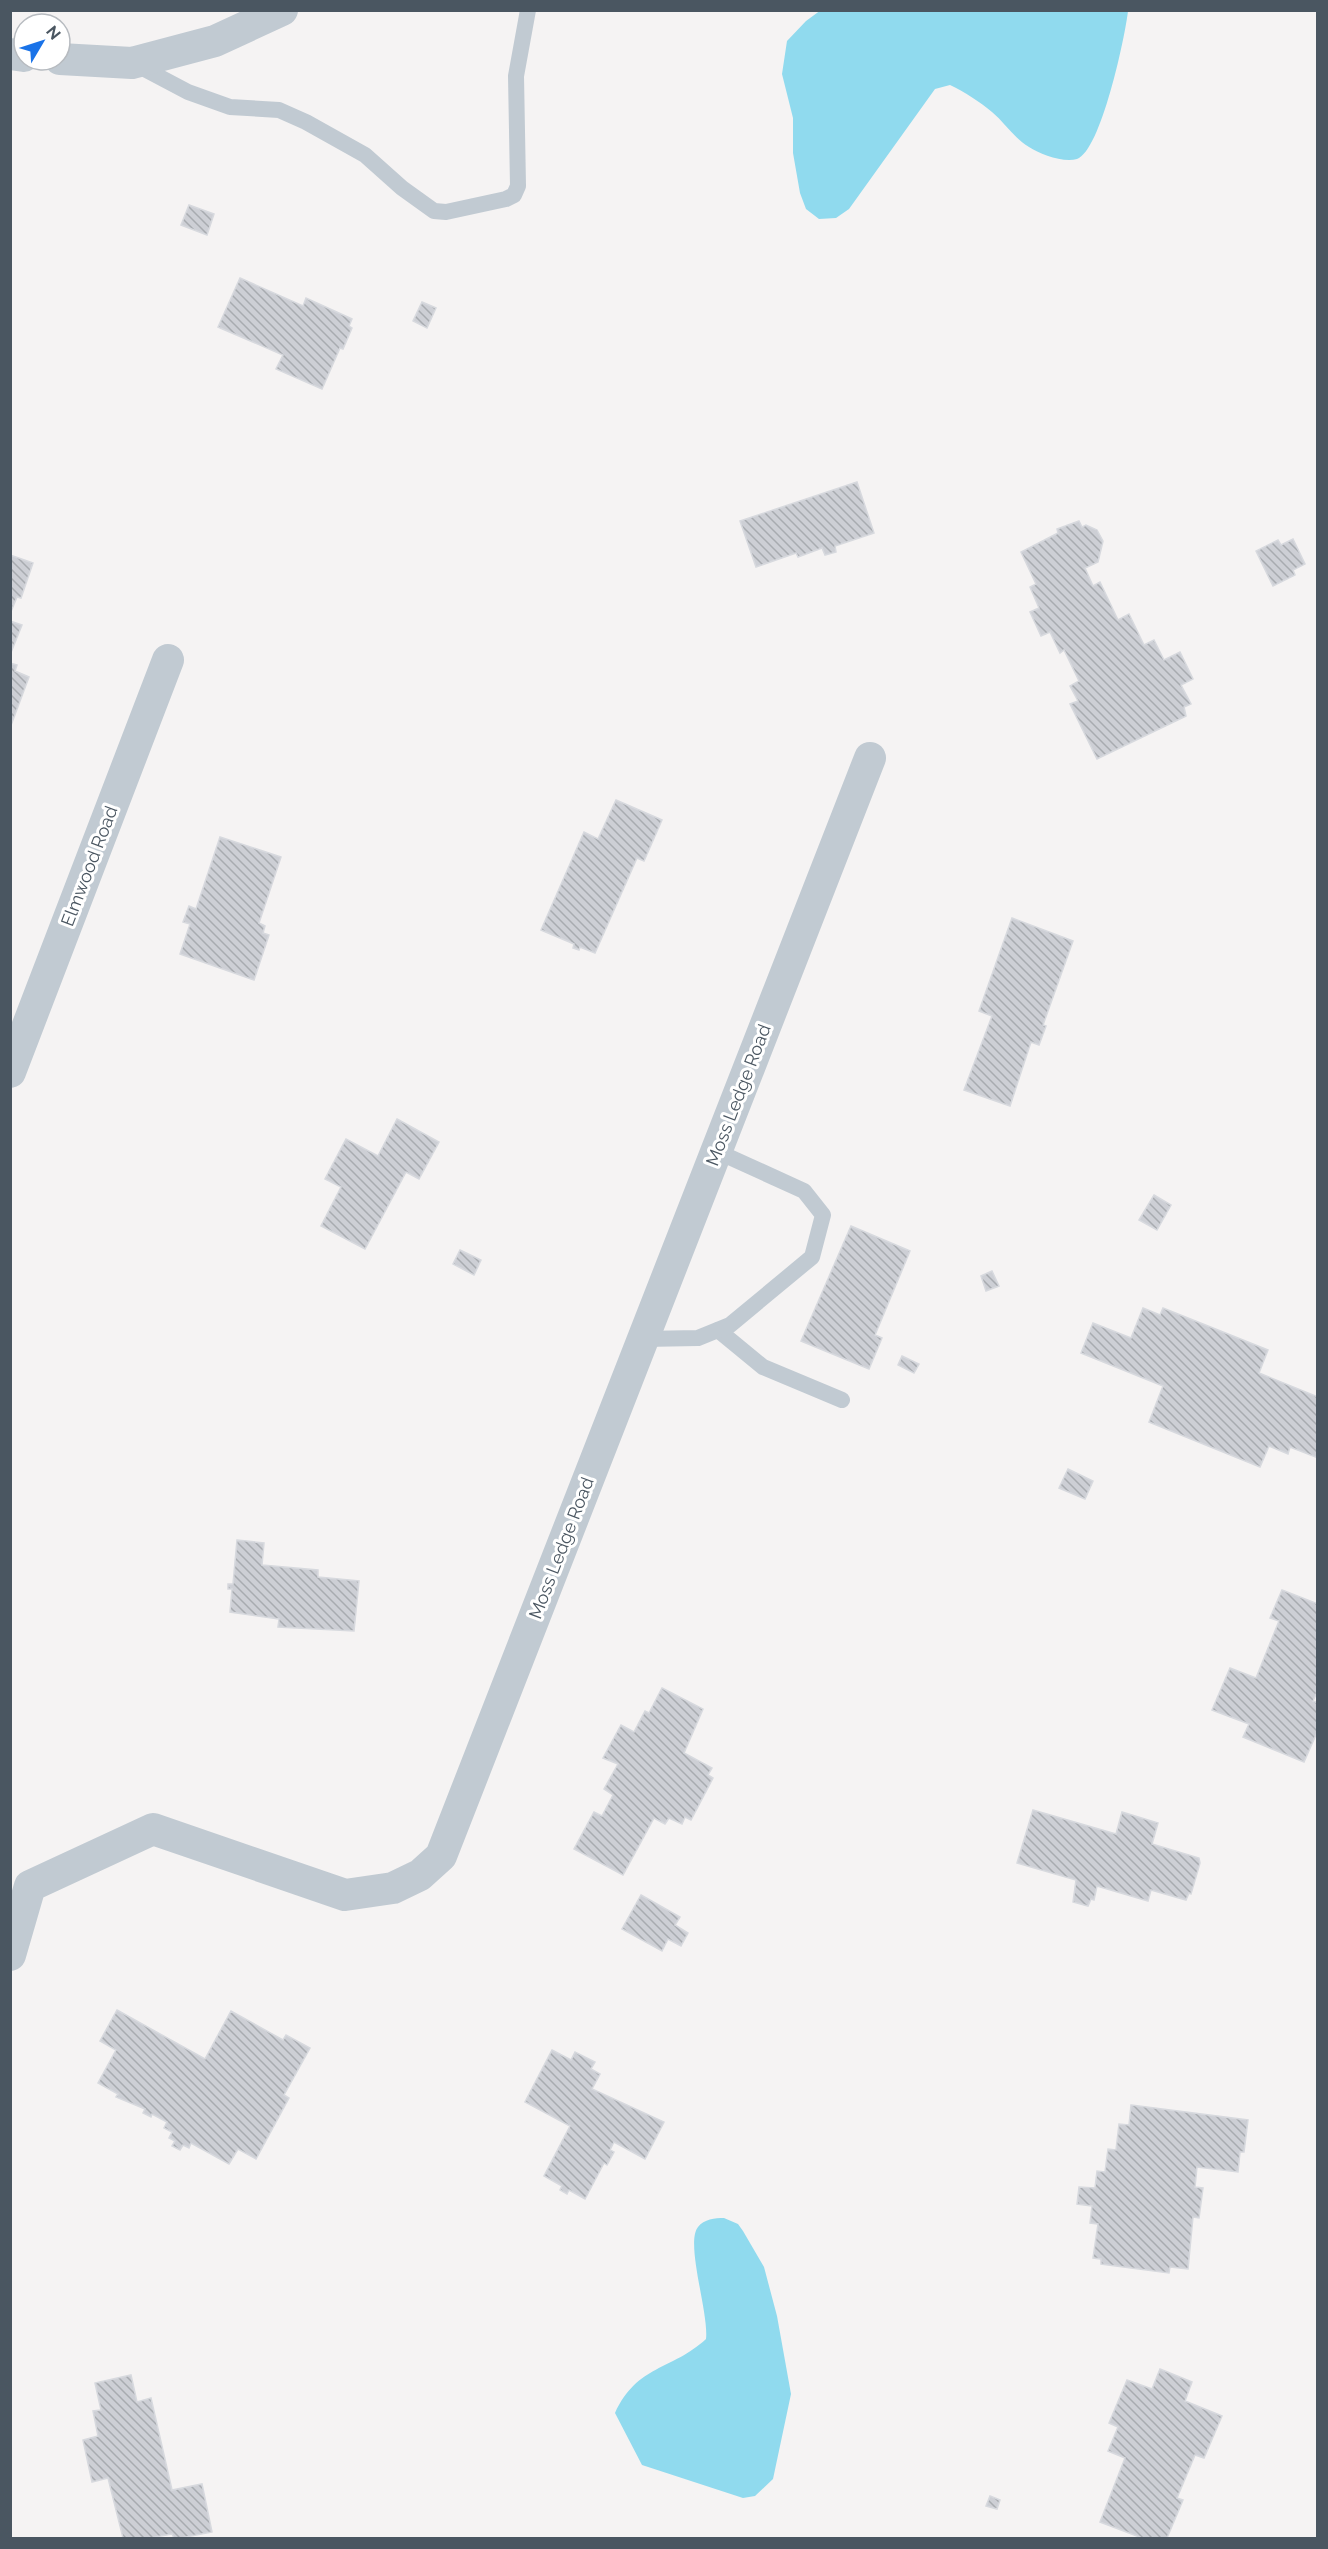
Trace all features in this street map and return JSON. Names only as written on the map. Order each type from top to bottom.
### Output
[{"type":"street","points":[[72,60],[132,63],[215,41],[282,10]]},
{"type":"street","name":"Elmwood Road","points":[[10,1072],[168,660]]},
{"type":"street","name":"Moss Ledge Road","points":[[10,1955],[30,1886],[153,1828],[345,1895],[393,1888],[420,1875],[441,1856],[870,758]]},
{"type":"lane","points":[[132,63],[188,92],[230,107],[279,110],[306,122],[365,155],[402,188],[434,211],[446,212],[506,199],[514,195],[518,186],[516,76],[528,10]]},
{"type":"lane","points":[[643,1339],[698,1338],[730,1325],[812,1257],[823,1215],[804,1191],[716,1151]]},
{"type":"lane","points":[[718,1330],[763,1367],[842,1400]]},
{"type":"water","points":[[821,10],[1128,11],[1117,67],[1103,116],[1086,151],[1077,159],[1059,159],[1029,147],[987,108],[950,85],[935,89],[849,209],[836,218],[819,219],[806,209],[800,193],[793,153],[793,118],[782,74],[787,41],[806,21]]},
{"type":"water","points":[[724,2218],[738,2224],[764,2267],[777,2316],[791,2394],[773,2479],[755,2496],[743,2498],[642,2465],[615,2413],[624,2397],[645,2376],[680,2357],[706,2339],[694,2248],[695,2235],[703,2222]]},
{"type":"building","points":[[189,205],[214,214],[207,235],[181,225]]},
{"type":"building","points":[[240,278],[303,306],[306,298],[352,319],[349,326],[352,328],[343,349],[340,348],[322,389],[276,369],[283,355],[218,327]]},
{"type":"building","points":[[422,302],[436,308],[427,328],[413,321]]},
{"type":"building","points":[[857,482],[874,533],[835,546],[836,552],[825,555],[822,548],[798,557],[796,553],[756,567],[740,521]]},
{"type":"building","points":[[1079,521],[1082,527],[1086,525],[1097,530],[1103,541],[1098,562],[1085,568],[1093,586],[1100,582],[1118,620],[1129,614],[1144,645],[1154,640],[1164,660],[1180,652],[1193,679],[1181,685],[1191,704],[1184,707],[1186,716],[1097,759],[1070,704],[1078,701],[1070,686],[1079,681],[1064,650],[1060,653],[1050,632],[1041,636],[1030,612],[1039,608],[1030,587],[1036,584],[1021,552],[1058,533],[1057,529]]},
{"type":"building","points":[[1293,539],[1305,564],[1293,570],[1295,575],[1273,586],[1256,551],[1278,540],[1281,545]]},
{"type":"building","points":[[10,555],[33,563],[21,598],[17,597],[10,614]]},
{"type":"building","points":[[10,621],[22,625],[10,655]]},
{"type":"building","points":[[10,663],[17,665],[15,671],[29,677],[10,728]]},
{"type":"building","points":[[616,800],[662,820],[644,861],[637,858],[595,953],[580,947],[579,950],[573,948],[574,944],[541,930],[584,832],[598,839]]},
{"type":"building","points":[[220,837],[281,857],[259,923],[265,926],[263,933],[269,935],[254,980],[180,954],[190,924],[183,922],[189,906],[196,909]]},
{"type":"building","points":[[1012,918],[1073,941],[1043,1025],[1046,1026],[1039,1045],[1031,1042],[1010,1106],[964,1090],[992,1016],[979,1011]]},
{"type":"building","points":[[397,1119],[439,1142],[419,1179],[406,1172],[365,1249],[321,1226],[341,1187],[325,1179],[346,1139],[378,1156]]},
{"type":"building","points":[[1154,1195],[1171,1205],[1157,1230],[1139,1220]]},
{"type":"building","points":[[851,1226],[910,1251],[875,1335],[882,1338],[869,1369],[801,1341]]},
{"type":"building","points":[[460,1250],[481,1260],[474,1275],[453,1264]]},
{"type":"building","points":[[992,1271],[999,1286],[986,1291],[981,1276]]},
{"type":"building","points":[[1143,1308],[1160,1315],[1163,1308],[1268,1350],[1259,1373],[1318,1397],[1318,1458],[1290,1447],[1288,1454],[1269,1446],[1260,1467],[1149,1422],[1163,1386],[1081,1353],[1093,1323],[1131,1338]]},
{"type":"building","points":[[902,1356],[919,1364],[914,1373],[898,1365]]},
{"type":"building","points":[[1068,1469],[1093,1481],[1085,1499],[1059,1488]]},
{"type":"building","points":[[237,1540],[264,1543],[262,1565],[318,1570],[318,1577],[359,1581],[354,1631],[278,1627],[279,1619],[230,1612],[232,1589],[228,1589],[228,1584],[233,1584]]},
{"type":"building","points":[[1282,1590],[1318,1604],[1318,1690],[1313,1701],[1318,1703],[1318,1730],[1304,1762],[1243,1737],[1249,1724],[1212,1710],[1230,1668],[1256,1678],[1279,1621],[1270,1618]]},
{"type":"building","points":[[662,1688],[703,1709],[684,1753],[712,1768],[708,1775],[713,1778],[691,1820],[685,1817],[682,1824],[669,1818],[665,1824],[654,1818],[623,1875],[574,1849],[594,1812],[602,1816],[613,1795],[604,1789],[618,1764],[603,1758],[621,1725],[634,1732],[645,1711],[649,1713]]},
{"type":"building","points":[[1033,1810],[1116,1834],[1122,1812],[1158,1823],[1152,1844],[1199,1858],[1200,1863],[1191,1894],[1189,1893],[1186,1900],[1151,1890],[1148,1901],[1097,1886],[1094,1900],[1091,1899],[1088,1906],[1073,1902],[1076,1880],[1017,1863]]},
{"type":"building","points":[[641,1895],[680,1917],[675,1925],[688,1933],[681,1946],[668,1939],[662,1951],[622,1929]]},
{"type":"building","points":[[117,2010],[205,2059],[231,2011],[283,2040],[286,2035],[310,2048],[284,2095],[289,2098],[256,2159],[238,2149],[229,2164],[191,2143],[189,2148],[183,2145],[180,2150],[172,2146],[175,2141],[169,2138],[172,2132],[164,2128],[167,2122],[152,2114],[151,2117],[143,2113],[145,2109],[116,2097],[118,2094],[98,2083],[116,2050],[100,2041]]},
{"type":"building","points":[[552,2050],[571,2060],[575,2052],[595,2062],[591,2069],[600,2074],[592,2089],[664,2122],[645,2159],[614,2142],[610,2150],[614,2152],[607,2165],[604,2163],[585,2199],[569,2190],[567,2194],[560,2190],[562,2186],[544,2176],[570,2126],[525,2102]]},
{"type":"building","points":[[1131,2105],[1248,2120],[1244,2152],[1240,2152],[1238,2172],[1197,2167],[1195,2187],[1203,2188],[1199,2218],[1193,2217],[1188,2269],[1170,2267],[1169,2273],[1101,2264],[1101,2259],[1093,2258],[1098,2224],[1090,2223],[1092,2206],[1077,2204],[1079,2187],[1095,2188],[1097,2171],[1105,2172],[1108,2149],[1116,2150],[1119,2124],[1129,2125]]},
{"type":"building","points":[[1160,2369],[1192,2382],[1185,2401],[1222,2416],[1204,2458],[1195,2455],[1177,2498],[1183,2500],[1167,2538],[1142,2538],[1100,2522],[1125,2458],[1108,2451],[1118,2427],[1109,2423],[1127,2380],[1152,2389]]},
{"type":"building","points":[[131,2375],[137,2402],[151,2398],[172,2490],[202,2484],[212,2532],[181,2538],[174,2538],[172,2534],[150,2538],[123,2538],[108,2478],[92,2482],[83,2440],[98,2436],[93,2411],[101,2410],[95,2383]]},
{"type":"building","points":[[990,2496],[1000,2500],[997,2509],[986,2506]]}]
